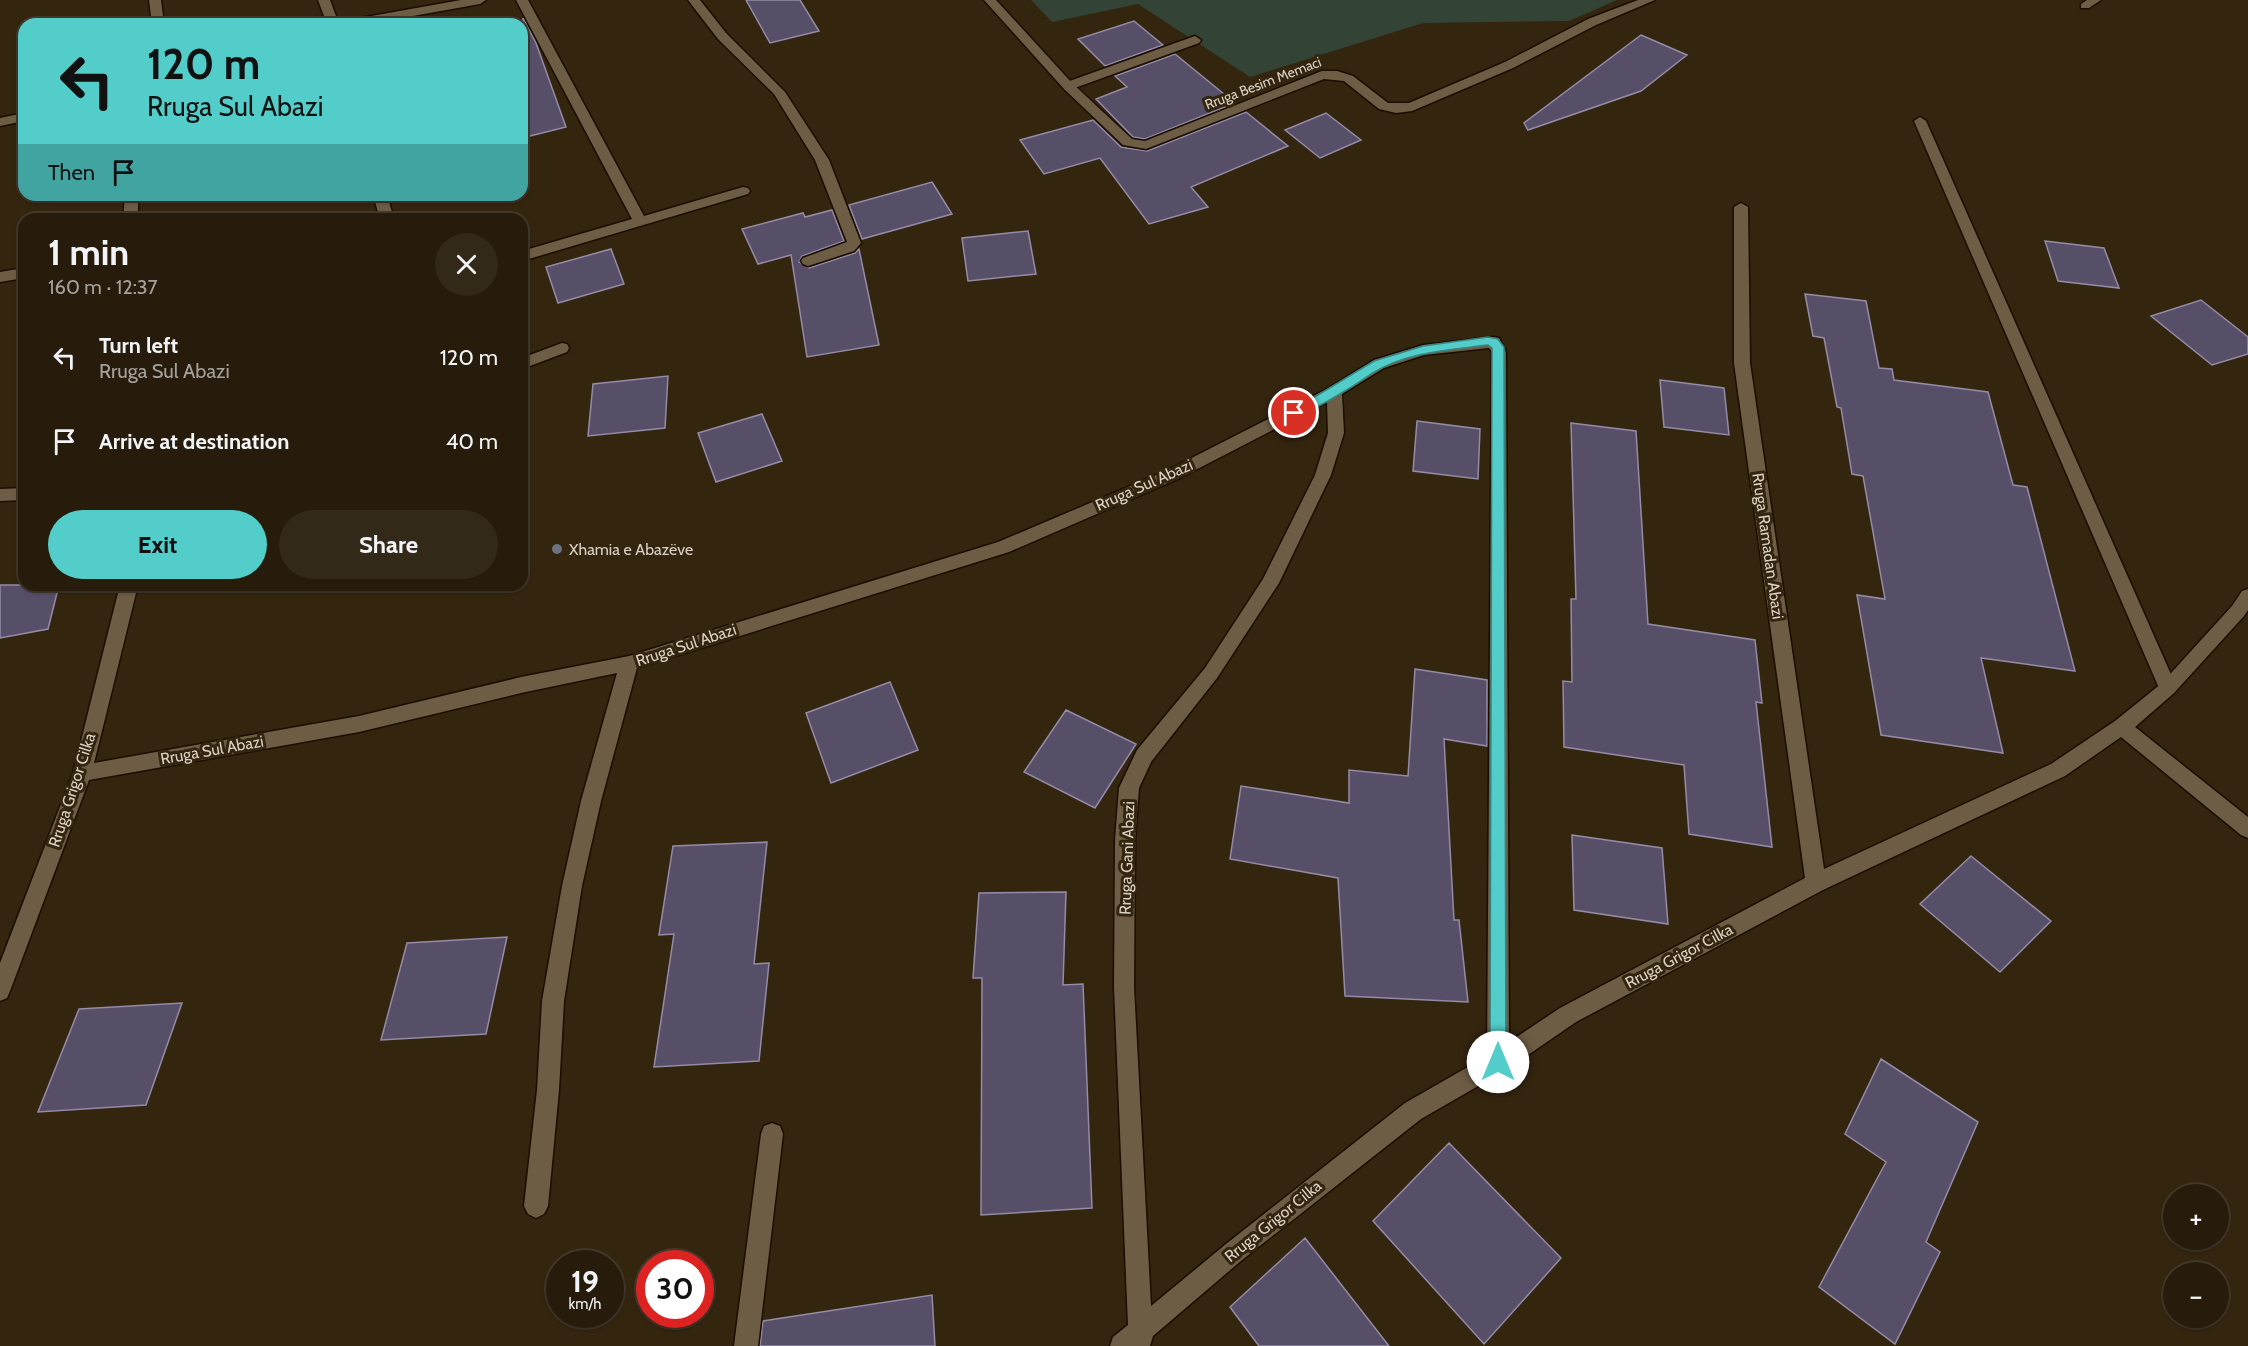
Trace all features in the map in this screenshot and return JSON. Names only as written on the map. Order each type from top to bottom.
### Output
[{"type":"street","points":[[155,0],[157,18]]},
{"type":"street","points":[[324,0],[331,18]]},
{"type":"street","points":[[382,18],[480,0]]},
{"type":"street","points":[[522,0],[640,222]]},
{"type":"street","points":[[694,0],[722,36],[779,92],[822,160],[854,243],[849,248],[808,261]]},
{"type":"street","name":"Rruga Besim Memaci","points":[[990,0],[1068,86],[1128,142],[1137,145],[1146,145],[1322,75],[1333,74],[1350,79],[1383,107],[1400,110],[1412,107],[1509,65],[1592,22],[1649,0]]},
{"type":"street","points":[[1068,86],[1195,40]]},
{"type":"street","points":[[0,122],[18,118]]},
{"type":"street","points":[[1920,121],[2168,687]]},
{"type":"street","points":[[528,254],[743,191]]},
{"type":"street","name":"Rruga Ramadan Abazi","points":[[1742,207],[1740,320],[1742,363],[1816,883]]},
{"type":"street","points":[[0,277],[18,274]]},
{"type":"street","name":"Rruga Sul Abazi","points":[[82,773],[358,724],[629,663],[1003,547],[1174,474],[1334,392],[1378,364],[1423,350],[1494,342],[1498,347],[1498,1062]]},
{"type":"street","points":[[528,362],[562,348]]},
{"type":"street","name":"Rruga Gani Abazi","points":[[1135,1341],[1124,987],[1125,840],[1129,788],[1144,756],[1211,673],[1270,583],[1323,475],[1336,433],[1334,392]]},
{"type":"street","points":[[0,495],[18,494]]},
{"type":"street","name":"Rruga Grigor Cilka","points":[[0,991],[82,773],[128,591]]},
{"type":"street","name":"Rruga Grigor Cilka","points":[[1135,1341],[1234,1252],[1413,1111],[1498,1062],[1568,1015],[1816,883],[2058,770],[2122,727],[2168,687],[2238,611],[2248,596]]},
{"type":"street","points":[[536,1206],[548,1090],[553,1000],[572,886],[591,801],[629,663]]},
{"type":"street","points":[[2122,727],[2248,829]]},
{"type":"street","points":[[746,1346],[772,1134]]},
{"type":"green space","points":[[1031,0],[1617,0],[1569,21],[1423,23],[1250,77],[1138,4],[1052,22]]},
{"type":"building","points":[[746,0],[800,0],[819,31],[770,43]]},
{"type":"building","points":[[1134,21],[1163,45],[1105,66],[1078,39]]},
{"type":"building","points":[[528,28],[536,43],[566,127],[528,136]]},
{"type":"building","points":[[1641,35],[1687,55],[1641,91],[1528,130],[1524,123]]},
{"type":"building","points":[[1175,54],[1235,103],[1145,139],[1133,137],[1096,99],[1127,87],[1115,76]]},
{"type":"building","points":[[1246,112],[1288,146],[1191,187],[1208,207],[1149,224],[1100,158],[1044,174],[1020,140],[1093,120],[1121,147],[1147,151]]},
{"type":"building","points":[[1326,113],[1361,140],[1320,158],[1285,130]]},
{"type":"building","points":[[932,182],[952,214],[862,239],[849,205]]},
{"type":"building","points":[[832,210],[844,241],[802,256],[799,262],[809,268],[855,253],[859,249],[879,345],[807,357],[791,255],[758,264],[742,229],[803,213],[805,217]]},
{"type":"building","points":[[1028,231],[1036,274],[968,281],[962,238]]},
{"type":"building","points":[[2045,241],[2104,248],[2119,288],[2058,281]]},
{"type":"building","points":[[611,249],[624,284],[558,303],[546,267]]},
{"type":"building","points":[[1805,294],[1866,301],[1879,368],[1892,369],[1894,380],[1988,392],[2013,485],[2027,487],[2075,671],[1981,658],[2003,753],[1881,735],[1857,595],[1885,599],[1863,476],[1852,474],[1841,408],[1837,407],[1824,338],[1813,336]]},
{"type":"building","points":[[2201,300],[2248,337],[2248,354],[2212,365],[2151,316]]},
{"type":"building","points":[[668,376],[665,428],[588,436],[593,384]]},
{"type":"building","points":[[1660,380],[1724,388],[1729,435],[1664,427]]},
{"type":"building","points":[[762,414],[782,461],[716,482],[698,433]]},
{"type":"building","points":[[1417,421],[1480,429],[1478,479],[1413,471]]},
{"type":"building","points":[[1571,423],[1636,431],[1648,624],[1755,640],[1762,703],[1756,702],[1772,847],[1689,834],[1684,765],[1564,747],[1563,681],[1572,682],[1571,599],[1576,599]]},
{"type":"building","points":[[0,585],[18,585],[18,591],[58,591],[48,629],[0,638]]},
{"type":"building","points":[[1415,669],[1487,680],[1487,746],[1444,739],[1454,920],[1459,920],[1468,1002],[1345,996],[1338,878],[1230,859],[1241,786],[1349,803],[1349,770],[1408,776]]},
{"type":"building","points":[[890,682],[918,750],[831,783],[806,713]]},
{"type":"building","points":[[1066,710],[1136,744],[1095,808],[1024,772]]},
{"type":"building","points":[[1572,835],[1662,848],[1668,924],[1574,910]]},
{"type":"building","points":[[767,842],[754,964],[769,963],[759,1061],[654,1067],[674,934],[659,935],[673,846]]},
{"type":"building","points":[[1971,856],[2051,921],[2000,972],[1920,904]]},
{"type":"building","points":[[1066,892],[1063,985],[1083,984],[1092,1208],[981,1215],[982,978],[973,978],[979,893]]},
{"type":"building","points":[[507,937],[486,1034],[381,1040],[407,943]]},
{"type":"building","points":[[182,1003],[146,1105],[38,1112],[79,1009]]},
{"type":"building","points":[[1881,1059],[1978,1122],[1926,1242],[1940,1252],[1895,1344],[1819,1287],[1886,1162],[1845,1134]]},
{"type":"building","points":[[1449,1143],[1561,1258],[1484,1344],[1373,1221]]},
{"type":"building","points":[[1305,1238],[1389,1346],[1259,1346],[1230,1307]]},
{"type":"building","points":[[932,1295],[935,1346],[760,1346],[763,1321]]},
{"type":"place","name":"Xhamia e Abazëve","points":[[557,549]]},
{"type":"route","points":[[1294,413],[1334,392],[1378,364],[1423,350],[1488,341],[1494,342],[1498,347],[1498,1062]]}]
